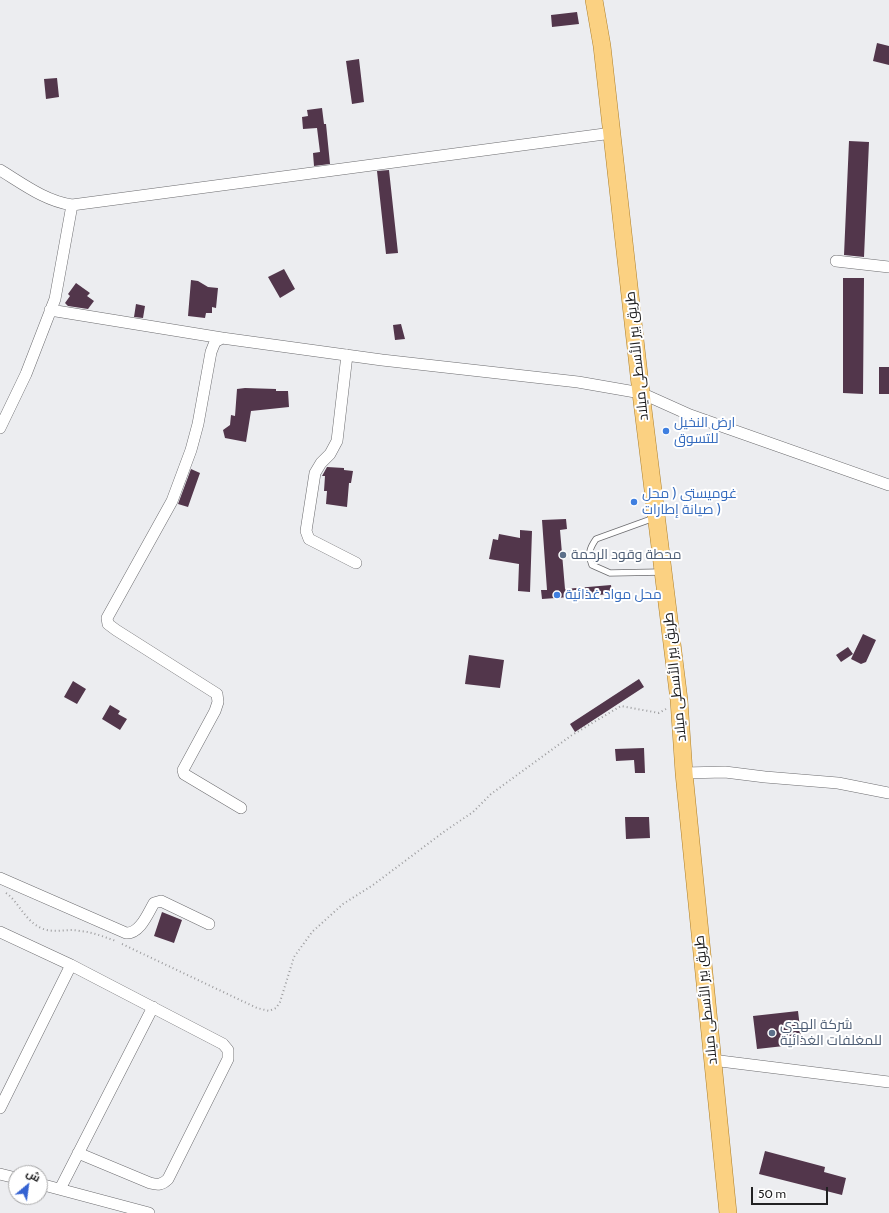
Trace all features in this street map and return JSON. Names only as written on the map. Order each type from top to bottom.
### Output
[{"type":"main road","name":"طريق بير الأسطى ميلاد","points":[[594,0],[602,46],[641,393],[679,700],[684,773],[728,1213]]},
{"type":"street","points":[[0,170],[46,198],[58,203],[72,205],[612,133]]},
{"type":"street","points":[[0,428],[26,374],[54,299],[72,205]]},
{"type":"street","points":[[836,261],[889,267]]},
{"type":"street","points":[[50,310],[222,338],[347,355],[578,382],[641,393],[690,415],[889,485]]},
{"type":"street","points":[[222,338],[215,342],[211,352],[198,424],[172,501],[107,618],[108,624],[116,630],[217,694],[218,702],[215,711],[183,770],[184,774],[241,808]]},
{"type":"street","points":[[347,355],[337,441],[330,454],[321,463],[315,473],[306,531],[309,539],[356,563]]},
{"type":"street","points":[[684,773],[725,772],[838,783],[889,793]]},
{"type":"street","points":[[0,878],[126,933],[132,934],[138,929],[154,903],[161,901],[209,924]]},
{"type":"street","points":[[0,932],[71,965],[223,1044],[229,1054],[168,1179],[164,1183],[150,1183],[78,1153]]},
{"type":"street","points":[[0,1108],[71,965]]},
{"type":"street","points":[[60,1190],[153,1007]]},
{"type":"street","points":[[712,1060],[889,1082]]},
{"type":"street","points":[[48,1186],[148,1213]]},
{"type":"lane","points":[[657,517],[596,539],[590,546],[589,556],[592,565],[598,569],[610,573],[663,572]]},
{"type":"path","points":[[4,892],[9,895],[24,915],[39,927],[52,932],[79,930],[100,935],[137,950],[257,1008],[269,1011],[276,1008],[280,1002],[294,957],[312,932],[344,904],[373,885],[473,812],[491,794],[572,735],[621,706],[660,713],[679,700]]},
{"type":"building","points":[[577,12],[579,24],[552,27],[551,15]]},
{"type":"building","points":[[877,43],[889,46],[889,65],[873,61]]},
{"type":"building","points":[[359,59],[364,102],[352,104],[346,61]]},
{"type":"building","points":[[57,78],[59,97],[46,99],[44,79]]},
{"type":"building","points":[[322,108],[324,124],[326,124],[330,164],[314,166],[313,153],[320,152],[317,128],[303,129],[302,117],[308,116],[307,110]]},
{"type":"building","points":[[849,141],[869,142],[864,257],[844,255]]},
{"type":"building","points":[[389,170],[398,253],[386,254],[377,171]]},
{"type":"building","points":[[284,269],[295,289],[280,298],[268,277]]},
{"type":"building","points":[[843,278],[864,278],[863,394],[843,393]]},
{"type":"building","points":[[191,280],[198,281],[208,287],[218,288],[216,308],[212,307],[212,313],[206,313],[205,318],[188,316]]},
{"type":"building","points":[[76,283],[90,293],[87,296],[94,301],[88,309],[68,306],[65,303],[70,296],[68,294]]},
{"type":"building","points":[[136,304],[145,306],[143,318],[134,317]]},
{"type":"building","points":[[401,324],[405,339],[395,340],[393,325]]},
{"type":"building","points":[[879,367],[889,367],[889,394],[879,394]]},
{"type":"building","points":[[245,388],[288,391],[289,407],[251,411],[246,442],[225,438],[223,430],[230,425],[231,415],[235,416],[237,389]]},
{"type":"building","points":[[327,467],[344,468],[344,470],[353,471],[351,483],[349,483],[347,507],[326,504],[327,491],[324,491],[325,476],[322,476]]},
{"type":"building","points":[[191,469],[200,473],[188,507],[178,504]]},
{"type":"building","points":[[566,519],[567,529],[560,530],[565,589],[611,585],[612,594],[542,599],[541,590],[547,590],[542,520]]},
{"type":"building","points":[[520,530],[532,531],[530,592],[518,591],[519,564],[489,559],[493,539],[498,540],[499,534],[520,538]]},
{"type":"building","points":[[863,634],[876,640],[866,662],[861,664],[851,659]]},
{"type":"building","points":[[848,647],[853,654],[841,662],[836,655]]},
{"type":"building","points":[[469,655],[504,660],[500,688],[465,684]]},
{"type":"building","points":[[639,679],[644,687],[575,732],[570,724]]},
{"type":"building","points":[[73,681],[86,689],[77,704],[64,697]]},
{"type":"building","points":[[110,705],[120,711],[118,714],[127,719],[120,730],[102,719]]},
{"type":"building","points":[[644,748],[645,773],[635,773],[634,760],[616,761],[615,749]]},
{"type":"building","points":[[625,817],[649,817],[650,838],[626,839]]},
{"type":"building","points":[[162,912],[182,920],[174,943],[154,936]]},
{"type":"building","points":[[798,1011],[802,1044],[757,1049],[753,1016]]},
{"type":"building","points":[[765,1151],[825,1167],[824,1172],[846,1178],[842,1195],[759,1174]]},
{"type":"place","name":"ارض النخيل للتسوق","points":[[666,431]]},
{"type":"place","name":"غوميستي ( محل صيانة إطارات )","points":[[634,502]]},
{"type":"place","name":"محطة وقود الرحمة","points":[[563,555]]},
{"type":"place","name":"محل مواد غذائية","points":[[557,595]]},
{"type":"place","name":"شركة الهدي للمغلفات الغذائية","points":[[772,1033]]}]
